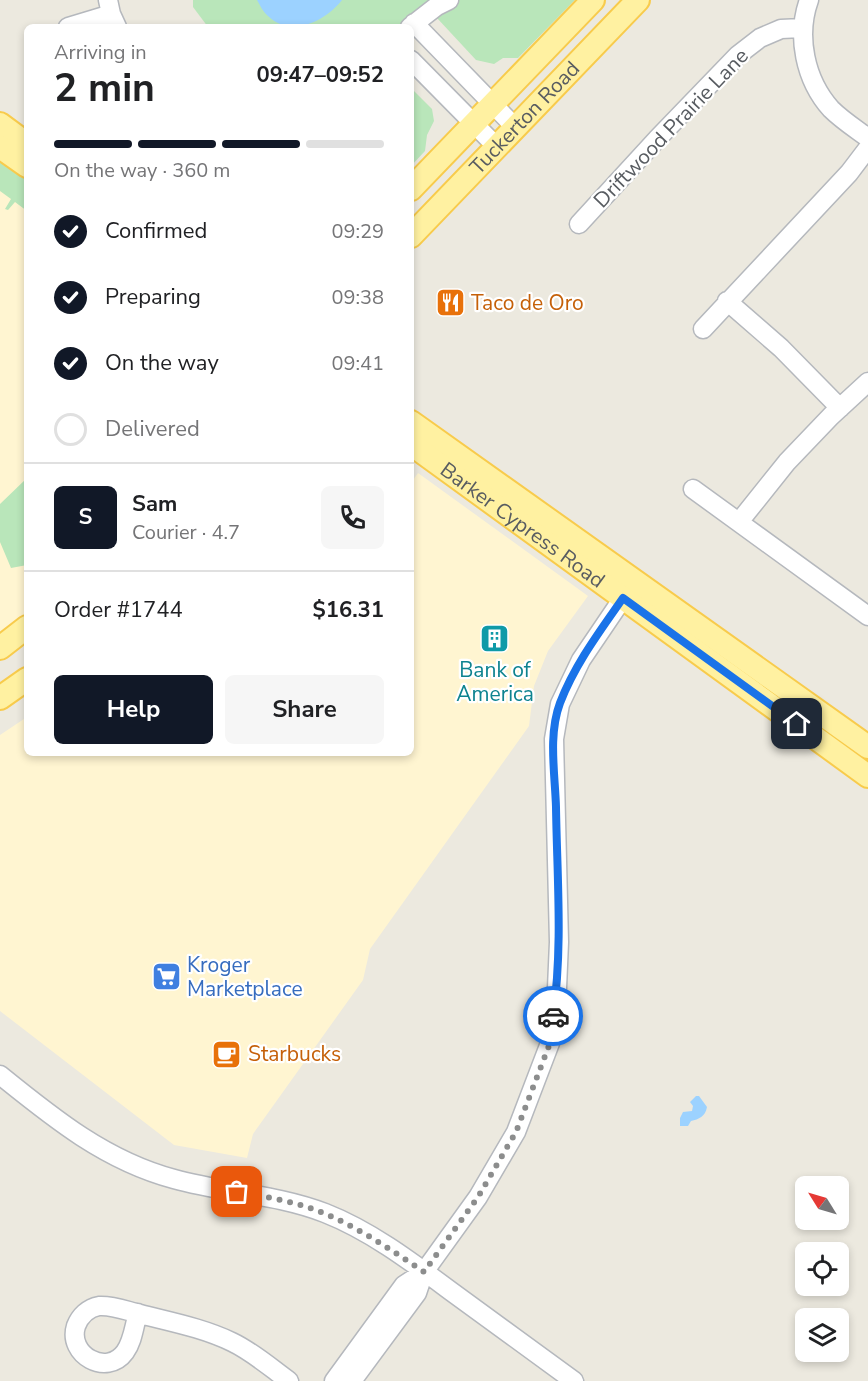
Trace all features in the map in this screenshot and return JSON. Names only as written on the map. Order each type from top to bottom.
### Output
[{"type":"main road","name":"Tuckerton Road","points":[[414,186],[593,0]]},
{"type":"main road","name":"Tuckerton Road","points":[[414,233],[514,126],[638,0]]},
{"type":"main road","points":[[0,124],[24,142]]},
{"type":"main road","points":[[0,135],[24,150]]},
{"type":"main road","points":[[0,147],[24,164]]},
{"type":"main road","name":"Barker Cypress Road","points":[[414,424],[868,747]]},
{"type":"main road","name":"Barker Cypress Road","points":[[414,446],[868,776]]},
{"type":"main road","points":[[623,598],[631,596],[641,598],[660,611],[698,624]]},
{"type":"main road","points":[[0,648],[24,629]]},
{"type":"main road","points":[[743,685],[757,667]]},
{"type":"main road","points":[[0,698],[24,681]]},
{"type":"street","points":[[413,24],[449,0]]},
{"type":"street","points":[[809,0],[802,28],[806,61],[817,88],[831,108],[868,138]]},
{"type":"street","points":[[79,24],[112,14]]},
{"type":"street","points":[[414,27],[444,54],[514,126]]},
{"type":"street","name":"Driftwood Prairie Lane","points":[[579,224],[738,55],[760,38],[781,29],[802,28]]},
{"type":"street","points":[[418,66],[432,63],[444,54]]},
{"type":"street","points":[[418,66],[496,146]]},
{"type":"street","points":[[448,97],[467,79]]},
{"type":"street","points":[[703,329],[849,173],[868,148]]},
{"type":"street","points":[[727,302],[782,348],[840,408]]},
{"type":"street","points":[[739,522],[787,462],[868,382]]},
{"type":"street","points":[[693,489],[868,615]]},
{"type":"street","points":[[352,1381],[417,1293],[424,1272],[478,1197],[516,1132],[550,1043],[557,988],[559,942],[554,739],[560,704],[580,660],[623,598]]},
{"type":"street","points":[[0,1074],[53,1118],[98,1148],[138,1167],[172,1179],[215,1189],[282,1199],[326,1214],[366,1233],[424,1272],[574,1381]]},
{"type":"street","points":[[334,1381],[404,1285],[424,1272]]},
{"type":"street","points":[[138,1313],[216,1334],[249,1352],[289,1381]]},
{"type":"shaded area","points":[[0,155],[24,172],[24,618],[0,638]]},
{"type":"shaded area","points":[[418,473],[588,596],[548,651],[534,686],[529,726],[370,949],[363,980],[253,1134],[247,1158],[174,1145],[0,1011],[0,735],[24,719],[24,756],[414,756],[414,479]]},
{"type":"green space","points":[[193,0],[575,0],[518,58],[503,58],[494,64],[476,60],[437,18],[414,37],[414,24],[206,24],[193,7]]},
{"type":"green space","points":[[414,91],[432,109],[434,121],[427,135],[425,151],[414,163]]},
{"type":"green space","points":[[0,156],[24,173],[24,209],[15,202],[8,210],[5,209],[11,199],[0,191]]},
{"type":"green space","points":[[24,481],[24,566],[11,568],[0,542],[0,504]]},
{"type":"water","points":[[257,0],[342,0],[326,15],[307,24],[277,23]]},
{"type":"water","points":[[699,1096],[707,1107],[705,1113],[691,1121],[688,1126],[680,1126],[683,1112],[692,1111],[693,1106],[690,1102]]},
{"type":"way so far","points":[[237,1192],[282,1199],[326,1214],[366,1233],[424,1272],[478,1197],[516,1132],[550,1043],[553,1016]]},
{"type":"place","name":"Taco de Oro","points":[[450,303]]},
{"type":"place","name":"Bank of America","points":[[495,639]]},
{"type":"place","name":"Kroger Marketplace","points":[[166,977]]},
{"type":"place","name":"Starbucks","points":[[227,1054]]},
{"type":"route","points":[[553,1016],[559,942],[554,739],[560,704],[580,660],[623,598],[797,724]]}]
